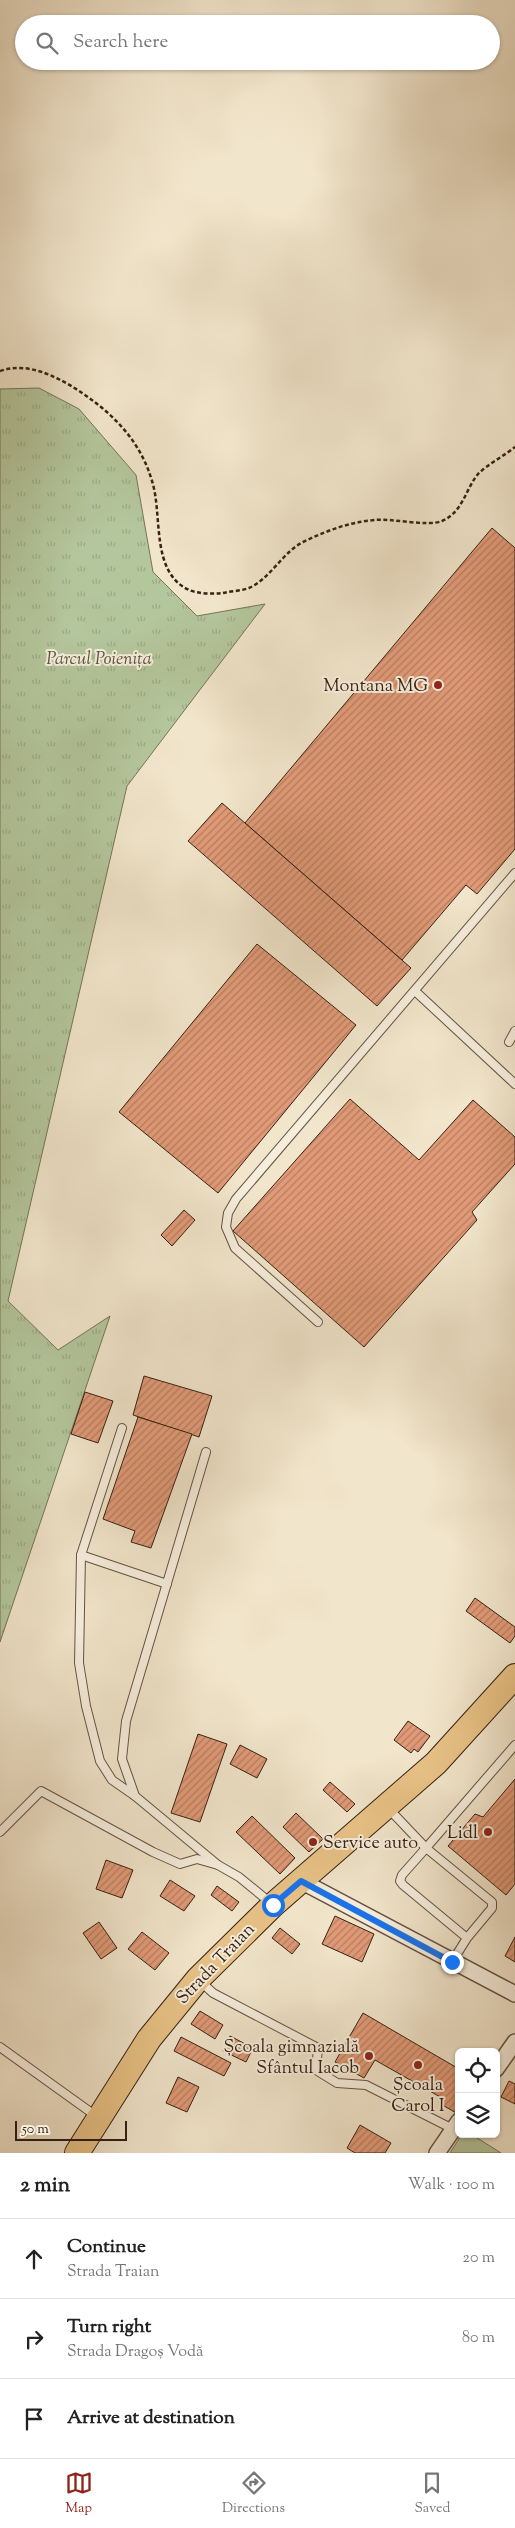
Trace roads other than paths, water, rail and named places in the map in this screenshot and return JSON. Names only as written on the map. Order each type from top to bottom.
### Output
[{"type":"main road","name":"Strada Traian","points":[[76,2153],[160,2024],[198,1979],[273,1905],[388,1808],[436,1763],[515,1676]]},
{"type":"street","points":[[301,1881],[515,1994]]},
{"type":"street","points":[[500,2063],[515,2042]]},
{"type":"street","points":[[436,2153],[455,2126]]},
{"type":"lane","points":[[318,1322],[235,1248],[226,1227],[228,1212],[236,1199],[515,874]]},
{"type":"lane","points":[[415,991],[515,1084]]},
{"type":"lane","points":[[509,1042],[515,1031]]},
{"type":"lane","points":[[122,1428],[81,1556],[79,1663],[86,1706],[100,1761],[112,1780],[135,1796],[218,1865],[239,1877],[273,1905]]},
{"type":"lane","points":[[135,1796],[122,1759],[126,1721],[206,1452]]},
{"type":"lane","points":[[81,1556],[167,1584]]},
{"type":"lane","points":[[468,1938],[400,1881],[402,1875],[515,1745]]},
{"type":"lane","points":[[0,1832],[41,1792],[180,1864],[197,1859],[218,1865]]},
{"type":"lane","points":[[388,1808],[426,1848],[492,1902],[492,1908],[452,1962]]},
{"type":"lane","points":[[198,1979],[213,1992],[318,2048],[316,2070],[337,2083],[366,2085],[455,2125]]},
{"type":"lane","points":[[0,2047],[98,2118]]},
{"type":"place","name":"Montana MG","points":[[438,685]]},
{"type":"place","name":"Lidl","points":[[488,1832]]},
{"type":"place","name":"Service auto","points":[[313,1842]]},
{"type":"place","name":"Şcoala gimnazială Sfântul Iacob","points":[[369,2056]]},
{"type":"place","name":"Școala Carol I","points":[[418,2065]]},
{"type":"park label","name":"Parcul Poieniţa","points":[[99,658]]}]
